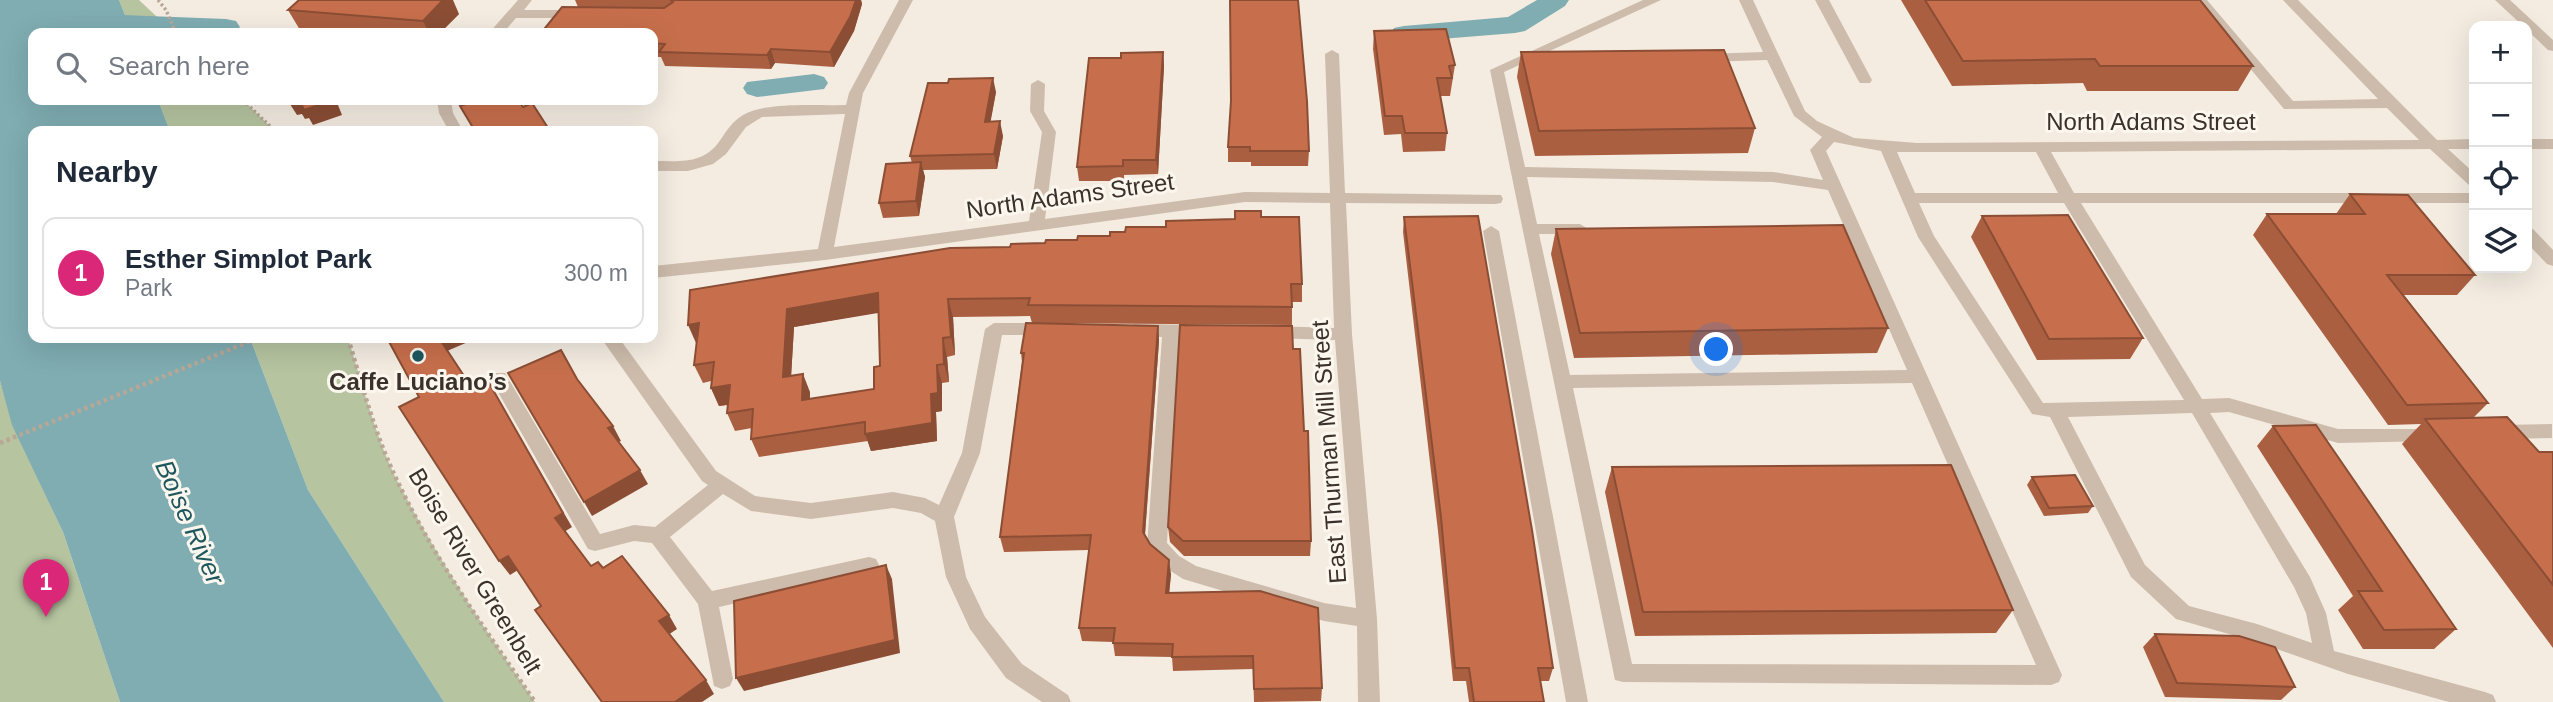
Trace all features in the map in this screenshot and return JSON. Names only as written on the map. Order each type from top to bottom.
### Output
[{"type":"street","points":[[500,28],[525,0]]},
{"type":"street","points":[[825,254],[856,93],[906,0]]},
{"type":"street","points":[[1654,0],[1497,70],[1623,673],[2051,675],[1818,150],[1830,137],[1812,127],[1799,113],[1746,0]]},
{"type":"street","points":[[1822,0],[1865,80]]},
{"type":"street","points":[[2200,0],[2289,106],[2391,103]]},
{"type":"street","points":[[2290,0],[2391,103],[2469,176]]},
{"type":"street","points":[[2502,0],[2553,47]]},
{"type":"street","points":[[513,14],[591,14]]},
{"type":"street","points":[[1558,43],[1576,54]]},
{"type":"street","name":"East Thurman Mill Street","points":[[1332,54],[1343,334],[1367,619],[1369,702]]},
{"type":"street","points":[[1690,58],[1772,56]]},
{"type":"street","points":[[1036,225],[1049,132],[1037,111],[1038,84]]},
{"type":"street","points":[[445,105],[453,126]]},
{"type":"street","points":[[658,166],[693,167],[709,161],[720,152],[733,128],[747,117],[760,113],[853,109]]},
{"type":"street","name":"North Adams Street","points":[[1830,137],[1853,144],[1887,147],[2469,144]]},
{"type":"street","points":[[2532,144],[2553,144]]},
{"type":"street","points":[[1887,147],[1926,237],[2038,409],[2056,411],[2229,405],[2338,436],[2445,434]]},
{"type":"street","points":[[2041,147],[2069,198],[2096,237],[2302,583],[2316,612],[2325,657]]},
{"type":"street","points":[[1519,172],[1773,177],[1833,186]]},
{"type":"street","name":"North Adams Street","points":[[658,271],[825,254],[1245,197],[1495,199]]},
{"type":"street","points":[[1909,198],[2469,198]]},
{"type":"street","points":[[1531,229],[1601,229]]},
{"type":"street","points":[[1491,231],[1577,702]]},
{"type":"street","points":[[1831,231],[1854,232]]},
{"type":"street","points":[[2532,238],[2553,260]]},
{"type":"street","points":[[1060,702],[1014,671],[976,623],[956,577],[944,517],[971,453],[994,329],[1062,330]]},
{"type":"street","points":[[1116,330],[1222,331]]},
{"type":"street","points":[[1171,331],[1157,546],[1172,562],[1190,573],[1324,612],[1367,619]]},
{"type":"street","points":[[1248,332],[1343,334]]},
{"type":"street","points":[[614,343],[709,476],[751,503],[811,511],[893,499],[925,506],[944,517]]},
{"type":"street","points":[[1562,382],[1918,376]]},
{"type":"street","points":[[499,378],[596,543],[634,533],[659,536],[708,601],[722,679]]},
{"type":"street","points":[[2056,411],[2138,570],[2183,613],[2485,702]]},
{"type":"street","points":[[2485,433],[2553,431]]},
{"type":"street","points":[[659,536],[722,484]]},
{"type":"street","points":[[708,601],[869,565]]},
{"type":"path","points":[[158,0],[174,28]]},
{"type":"path","points":[[248,105],[270,126]]},
{"type":"path","points":[[0,443],[246,343]]},
{"type":"path","name":"Boise River Greenbelt","points":[[350,343],[378,432],[398,482],[450,573],[535,702]]},
{"type":"green space","points":[[119,0],[139,0],[169,28],[130,28]]},
{"type":"green space","points":[[160,105],[248,105],[270,126],[168,126]]},
{"type":"green space","points":[[252,343],[350,343],[377,431],[399,484],[447,568],[535,702],[444,702],[308,490]]},
{"type":"green space","points":[[0,381],[13,425],[63,532],[120,702],[0,702]]},
{"type":"water","name":"Boise River","points":[[0,0],[119,0],[130,28],[28,28],[28,105],[160,105],[168,126],[28,126],[28,343],[252,343],[308,490],[444,702],[120,702],[63,532],[12,425],[0,381]]},
{"type":"building","points":[[299,0],[443,0],[423,21],[288,10]]},
{"type":"building","points":[[671,0],[856,0],[850,17],[830,52],[771,49],[767,55],[659,52],[665,44],[658,43],[658,28],[545,28],[562,7],[664,8],[673,2]]},
{"type":"building","points":[[1230,0],[1298,0],[1309,151],[1250,151],[1250,147],[1228,147],[1231,101]]},
{"type":"building","points":[[1925,0],[2200,0],[2253,66],[2100,66],[2095,59],[1963,61]]},
{"type":"building","points":[[1446,29],[1455,65],[1449,66],[1452,78],[1437,78],[1447,133],[1405,133],[1402,116],[1385,116],[1374,31]]},
{"type":"building","points":[[1724,50],[1755,128],[1539,131],[1521,52]]},
{"type":"building","points":[[1163,52],[1156,160],[1123,160],[1123,166],[1077,167],[1089,58],[1121,58],[1121,53]]},
{"type":"building","points":[[993,78],[985,122],[1000,121],[994,154],[910,156],[928,83],[948,83],[949,79]]},
{"type":"building","points":[[302,105],[318,105],[304,110]]},
{"type":"building","points":[[533,105],[547,126],[472,126],[460,106]]},
{"type":"building","points":[[921,162],[916,201],[879,203],[886,164]]},
{"type":"building","points":[[2350,194],[2408,195],[2469,268],[2469,273],[2475,275],[2387,275],[2488,403],[2407,405],[2267,214],[2365,214]]},
{"type":"building","points":[[1235,211],[1261,211],[1261,217],[1299,217],[1302,284],[1291,284],[1292,307],[1028,305],[1030,298],[948,299],[951,337],[943,338],[944,364],[937,365],[938,393],[931,394],[932,423],[865,434],[865,422],[751,439],[753,409],[727,413],[730,385],[711,388],[714,362],[694,365],[699,323],[688,325],[690,290],[950,248],[1010,247],[1011,244],[1045,243],[1046,240],[1077,240],[1078,236],[1110,236],[1110,232],[1125,232],[1126,227],[1166,227],[1166,221],[1235,219]],"holes":[[[878,293],[880,366],[874,367],[874,389],[802,400],[803,374],[783,377],[787,309]]]},
{"type":"building","points":[[2068,215],[2143,338],[2049,339],[1982,216]]},
{"type":"building","points":[[1478,216],[1553,668],[1538,668],[1544,702],[1474,702],[1469,668],[1455,668],[1441,517],[1404,217]]},
{"type":"building","points":[[1843,225],[1888,328],[1580,333],[1556,229]]},
{"type":"building","points":[[1026,323],[1158,326],[1143,532],[1150,544],[1169,560],[1166,593],[1260,591],[1318,608],[1322,688],[1254,689],[1253,656],[1172,657],[1173,644],[1113,643],[1115,628],[1079,628],[1091,535],[1000,537]]},
{"type":"building","points":[[1180,325],[1292,326],[1293,349],[1300,349],[1304,431],[1308,431],[1311,541],[1183,541],[1168,527]]},
{"type":"building","points":[[390,343],[442,343],[472,388],[488,381],[563,513],[555,518],[591,566],[598,562],[603,568],[622,556],[669,615],[659,621],[706,680],[675,702],[602,702],[535,610],[541,606],[508,556],[499,561],[399,407],[419,397]]},
{"type":"building","points":[[561,350],[577,379],[613,426],[608,428],[640,470],[584,502],[508,373]]},
{"type":"building","points":[[2507,417],[2539,452],[2553,452],[2553,585],[2425,419]]},
{"type":"building","points":[[2316,425],[2456,629],[2384,630],[2358,591],[2382,591],[2273,426]]},
{"type":"building","points":[[1951,465],[2013,610],[1643,612],[1612,467]]},
{"type":"building","points":[[2075,475],[2093,506],[2049,508],[2032,477]]},
{"type":"building","points":[[886,565],[895,640],[736,678],[734,601]]},
{"type":"building","points":[[2155,634],[2239,636],[2275,647],[2295,687],[2177,683]]},
{"type":"waterway","points":[[1404,34],[1515,25],[1556,0]]},
{"type":"waterway","points":[[70,28],[96,22],[226,27]]},
{"type":"waterway","points":[[757,88],[814,83]]},
{"type":"place","name":"Caffe Luciano’s","points":[[418,356]]},
{"type":"place","name":"Esther Simplot Park","points":[[46,617]]}]
